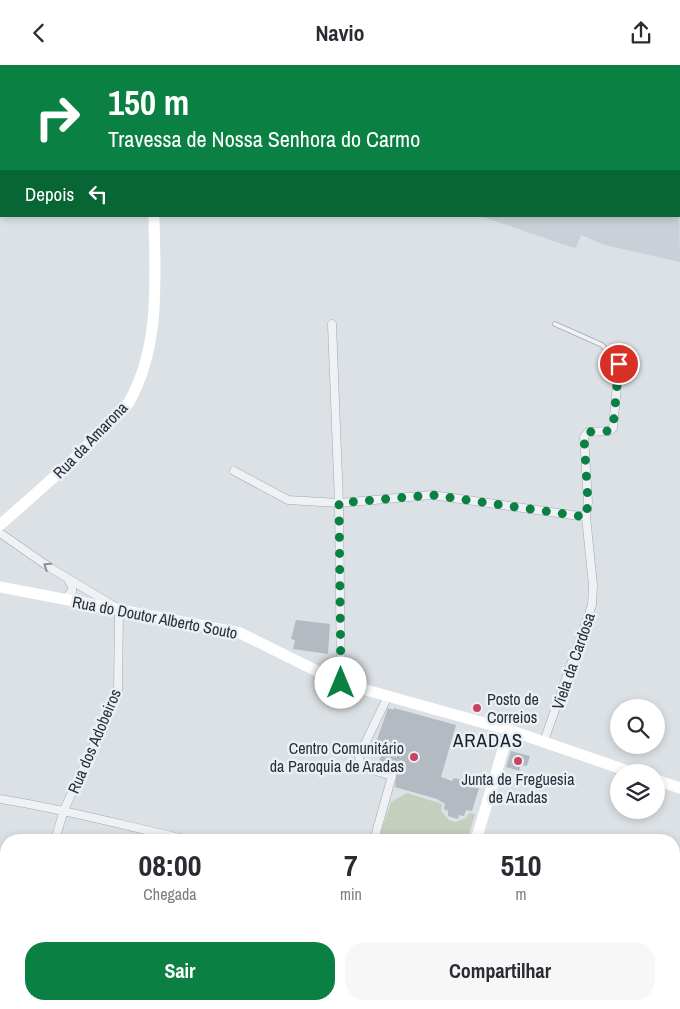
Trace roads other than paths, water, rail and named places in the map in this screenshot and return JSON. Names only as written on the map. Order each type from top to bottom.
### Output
[{"type":"main road","name":"Rua da Amarona","points":[[0,525],[93,441],[128,403],[148,353],[153,326],[156,301],[154,217]]},
{"type":"main road","name":"Rua do Doutor Alberto Souto","points":[[0,587],[240,633],[341,683],[509,730],[610,764]]},
{"type":"main road","points":[[478,834],[509,730]]},
{"type":"main road","points":[[665,783],[680,788]]},
{"type":"street","points":[[332,324],[339,503],[341,683]]},
{"type":"street","name":"Viela da Cardosa","points":[[544,741],[592,605],[586,517],[588,502],[584,437],[588,432],[609,431],[613,428],[619,364]]},
{"type":"street","points":[[234,471],[288,501],[339,503],[432,495],[586,517]]},
{"type":"street","points":[[0,533],[68,579],[120,609]]},
{"type":"street","points":[[63,599],[72,592],[68,579]]},
{"type":"street","name":"Rua dos Adobeiros","points":[[57,834],[64,810],[118,691],[120,609]]},
{"type":"street","points":[[376,834],[392,776],[366,768],[360,763],[359,756],[388,696]]},
{"type":"street","points":[[0,799],[64,810],[165,834]]},
{"type":"lane","points":[[555,324],[602,345],[619,364]]},
{"type":"place","name":"Posto de Correios","points":[[477,708]]},
{"type":"place","name":"Centro Comunitário da Paroquia de Aradas","points":[[414,757]]},
{"type":"place","name":"Junta de Freguesia de Aradas","points":[[518,761]]},
{"type":"district","name":"ARADAS","points":[[488,740]]}]
